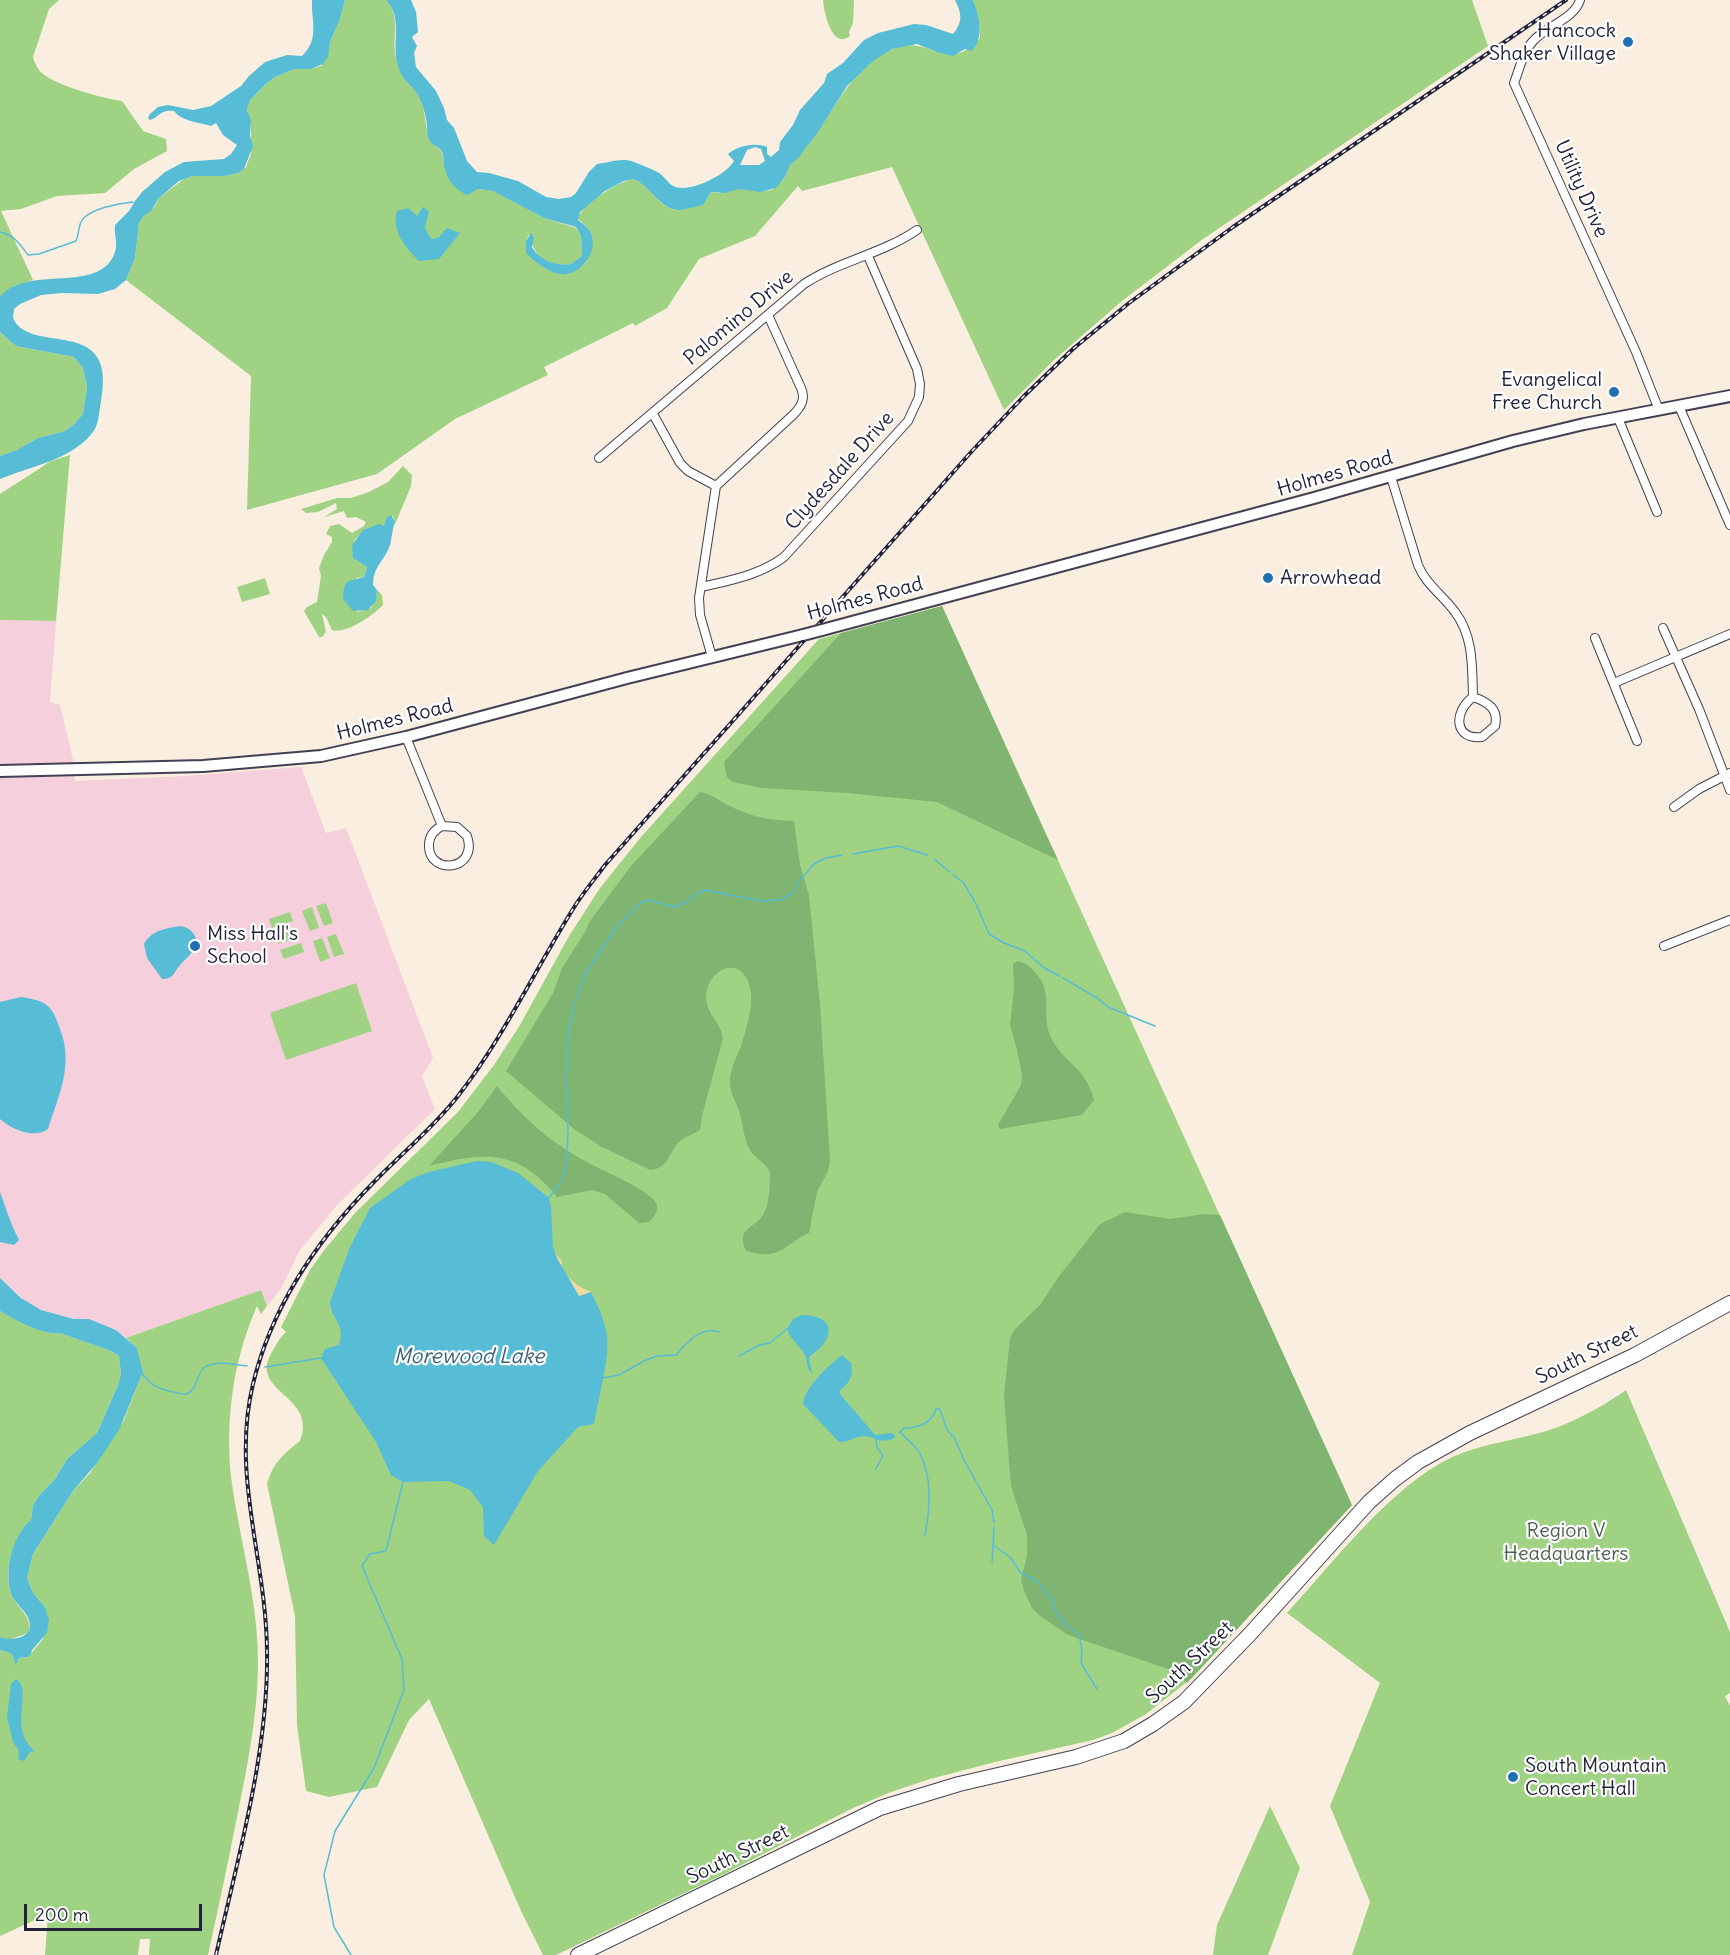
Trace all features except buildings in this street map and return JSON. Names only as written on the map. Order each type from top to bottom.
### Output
[{"type":"highway","name":"South Street","points":[[578,1955],[853,1819],[880,1808],[959,1784],[1076,1757],[1124,1741],[1184,1702],[1250,1634],[1369,1502],[1418,1462],[1470,1433],[1635,1354],[1730,1304]]},
{"type":"street","name":"Utility Drive","points":[[1580,0],[1572,12],[1542,32],[1532,42],[1514,82],[1636,352],[1659,410]]},
{"type":"street","name":"Palomino Drive","points":[[599,458],[808,282],[826,272],[868,256],[917,230]]},
{"type":"street","name":"Clydesdale Drive","points":[[702,587],[747,576],[767,568],[784,557],[908,421],[914,411],[920,393],[917,369],[868,256]]},
{"type":"street","points":[[712,657],[700,615],[699,598],[716,486],[793,416],[803,401],[804,395],[768,315]]},
{"type":"street","name":"Holmes Road","points":[[0,771],[203,766],[321,756],[406,737],[822,630],[1391,477],[1513,441],[1730,396]]},
{"type":"street","points":[[1679,406],[1730,525]]},
{"type":"street","points":[[653,414],[680,463],[688,471],[716,486]]},
{"type":"street","points":[[1618,418],[1657,512]]},
{"type":"street","points":[[1391,477],[1423,578],[1456,612],[1468,638],[1472,654],[1473,697]]},
{"type":"street","points":[[1663,628],[1727,774],[1730,790]]},
{"type":"street","points":[[1614,683],[1730,634]]},
{"type":"street","points":[[1595,638],[1637,741]]},
{"type":"street","points":[[1473,697],[1490,704],[1496,715],[1495,726],[1482,737],[1471,737],[1465,733],[1459,720],[1460,712],[1473,697]]},
{"type":"street","points":[[406,737],[442,826]]},
{"type":"street","points":[[1674,807],[1727,774]]},
{"type":"street","points":[[442,826],[457,826],[467,836],[469,851],[464,860],[458,864],[443,865],[434,859],[430,852],[430,839],[433,832],[442,826]]},
{"type":"street","points":[[1664,946],[1730,920]]},
{"type":"shaded area","name":"Miss Hall's School","points":[[0,620],[56,621],[50,702],[60,705],[73,760],[75,781],[186,776],[301,767],[326,833],[346,828],[433,1058],[422,1076],[435,1109],[338,1204],[300,1250],[281,1289],[267,1306],[261,1290],[126,1338],[116,1330],[89,1319],[74,1319],[31,1306],[0,1278]]},
{"type":"green space","points":[[0,0],[59,0],[49,9],[33,57],[39,70],[45,76],[65,86],[122,101],[143,131],[166,139],[167,151],[134,169],[105,193],[57,196],[21,209],[1,211],[33,280],[14,286],[0,297]]},
{"type":"green space","points":[[345,0],[386,0],[391,7],[395,21],[396,58],[420,98],[428,134],[435,146],[442,151],[447,173],[452,181],[471,193],[478,189],[494,191],[544,218],[576,228],[581,236],[582,256],[571,264],[548,262],[534,249],[529,234],[526,241],[526,253],[568,274],[585,264],[593,239],[588,228],[577,218],[602,194],[619,184],[634,179],[645,186],[664,205],[676,210],[703,202],[711,192],[719,193],[737,189],[772,190],[784,179],[790,165],[808,146],[850,83],[869,63],[893,49],[907,46],[957,54],[968,49],[980,38],[979,22],[973,0],[1472,0],[1488,46],[1203,239],[1122,301],[1054,360],[1004,410],[892,167],[802,191],[798,186],[755,236],[699,259],[667,308],[635,326],[633,323],[544,367],[548,375],[455,419],[377,474],[247,510],[251,376],[126,280],[135,258],[139,223],[143,217],[155,206],[158,199],[185,178],[225,176],[238,173],[246,167],[251,154],[251,125],[247,110],[250,100],[275,77],[294,69],[311,69],[321,66],[328,54]]},
{"type":"green space","points":[[823,0],[854,0],[850,36],[844,39],[834,34],[827,21]]},
{"type":"green space","points":[[0,332],[16,346],[74,357],[83,368],[87,387],[83,414],[73,425],[65,431],[38,438],[17,450],[0,456]]},
{"type":"green space","points":[[70,455],[56,621],[0,620],[0,494],[51,461]]},
{"type":"green space","points":[[403,466],[412,475],[411,486],[395,524],[393,516],[384,526],[367,529],[354,541],[356,560],[367,567],[364,577],[356,578],[357,612],[371,608],[377,590],[382,595],[383,605],[359,623],[338,631],[332,630],[326,617],[322,614],[326,632],[319,637],[304,611],[317,602],[321,576],[319,568],[332,542],[332,537],[326,534],[330,526],[339,524],[352,533],[364,526],[366,522],[356,517],[347,518],[344,511],[324,517],[337,509],[336,503],[318,512],[306,513],[301,509],[337,498],[351,498],[369,492],[388,482]]},
{"type":"green space","points":[[265,578],[270,594],[242,602],[237,587]]},
{"type":"green space","points":[[942,606],[1352,1505],[1192,1678],[1146,1714],[1112,1733],[1093,1740],[930,1779],[891,1792],[853,1808],[722,1875],[556,1955],[543,1955],[521,1911],[429,1699],[409,1720],[377,1787],[329,1797],[306,1791],[297,1725],[295,1616],[267,1484],[279,1460],[300,1441],[303,1427],[301,1416],[295,1406],[272,1383],[267,1364],[272,1352],[286,1332],[281,1327],[310,1270],[356,1212],[458,1112],[494,1065],[520,1025],[569,936],[600,888],[641,837],[819,639]]},
{"type":"green space","points":[[942,606],[1058,860],[937,802],[847,793],[761,788],[733,782],[727,777],[724,762],[841,633]]},
{"type":"green space","points":[[700,792],[751,815],[794,821],[800,865],[809,895],[820,1004],[830,1160],[828,1171],[817,1192],[809,1233],[774,1253],[758,1254],[746,1251],[743,1243],[744,1233],[759,1220],[767,1207],[770,1174],[767,1167],[748,1146],[731,1089],[732,1070],[751,1007],[749,984],[738,969],[724,969],[717,973],[707,988],[707,1003],[723,1038],[700,1130],[679,1142],[665,1163],[657,1169],[650,1170],[600,1146],[574,1129],[506,1071],[553,993],[562,968],[590,921],[631,866]]},
{"type":"green space","points":[[326,903],[333,923],[324,926],[316,906]]},
{"type":"green space","points":[[312,907],[319,928],[310,931],[302,911]]},
{"type":"green space","points":[[290,912],[293,921],[272,928],[269,919]]},
{"type":"green space","points":[[295,928],[298,937],[278,944],[275,935]]},
{"type":"green space","points":[[336,934],[344,954],[334,957],[327,937]]},
{"type":"green space","points":[[322,938],[330,958],[320,962],[313,941]]},
{"type":"green space","points":[[301,943],[304,952],[284,959],[280,950]]},
{"type":"green space","points":[[1018,961],[1028,965],[1040,978],[1046,994],[1050,1035],[1054,1044],[1085,1079],[1094,1100],[1082,1115],[1000,1129],[998,1125],[1021,1085],[1022,1076],[1010,1025],[1014,990],[1013,964]]},
{"type":"green space","points":[[356,983],[372,1031],[286,1060],[270,1013]]},
{"type":"green space","points":[[497,1086],[527,1119],[548,1137],[585,1161],[651,1197],[657,1208],[653,1218],[649,1222],[639,1223],[605,1194],[592,1190],[557,1197],[528,1170],[514,1162],[499,1158],[467,1158],[429,1166],[478,1112]]},
{"type":"green space","points":[[1125,1212],[1170,1219],[1205,1214],[1220,1215],[1352,1505],[1187,1683],[1174,1671],[1068,1635],[1032,1608],[1021,1579],[1027,1556],[1027,1535],[1011,1486],[1004,1395],[1010,1338],[1015,1329],[1040,1305],[1057,1279],[1100,1224]]},
{"type":"green space","points":[[261,1290],[267,1306],[261,1314],[257,1306],[242,1348],[236,1370],[229,1438],[232,1484],[256,1621],[258,1668],[254,1725],[208,1955],[149,1955],[150,1939],[140,1939],[138,1955],[45,1955],[48,1914],[0,1936],[0,1650],[12,1654],[16,1664],[19,1658],[28,1657],[43,1639],[45,1607],[33,1593],[27,1578],[33,1554],[73,1491],[90,1473],[123,1422],[143,1372],[137,1348],[126,1338]]},
{"type":"green space","points":[[0,1311],[46,1332],[60,1333],[111,1351],[119,1356],[121,1374],[97,1433],[67,1459],[55,1479],[38,1497],[33,1505],[31,1520],[18,1538],[9,1563],[8,1577],[12,1596],[27,1618],[30,1628],[28,1633],[9,1640],[0,1637]]},
{"type":"green space","name":"Region V Headquarters","points":[[1626,1390],[1730,1632],[1730,1693],[1725,1696],[1730,1706],[1730,1955],[1352,1955],[1370,1902],[1330,1806],[1380,1683],[1287,1613],[1364,1527],[1385,1506],[1429,1470],[1465,1452],[1558,1427],[1593,1411]]},
{"type":"green space","points":[[1270,1806],[1300,1868],[1268,1955],[1213,1955],[1217,1925]]},
{"type":"sand","points":[[555,1253],[562,1261],[567,1276],[591,1292],[572,1303],[554,1256]]},
{"type":"water","points":[[312,0],[345,0],[330,42],[328,57],[323,64],[311,69],[294,69],[275,77],[250,100],[247,110],[251,120],[250,136],[253,146],[244,169],[225,176],[192,176],[179,181],[158,199],[152,210],[139,223],[135,258],[126,280],[115,289],[98,294],[41,295],[14,309],[13,318],[22,329],[36,335],[85,346],[97,356],[103,374],[101,401],[97,425],[84,442],[63,456],[0,479],[0,456],[17,450],[38,438],[65,431],[73,425],[83,414],[87,387],[83,368],[74,357],[16,346],[0,332],[0,297],[12,287],[28,282],[79,277],[95,273],[107,265],[115,252],[115,225],[129,211],[142,192],[165,172],[184,162],[224,159],[231,154],[237,145],[223,135],[216,123],[211,126],[191,121],[174,111],[163,112],[150,120],[148,118],[158,107],[168,105],[193,110],[211,106],[241,86],[265,62],[287,55],[302,56],[308,50],[313,36]]},
{"type":"water","points":[[386,0],[411,0],[416,12],[418,32],[412,37],[417,46],[414,53],[416,67],[436,91],[467,161],[477,172],[518,181],[546,197],[559,199],[571,197],[576,193],[597,164],[620,160],[629,161],[661,174],[673,186],[680,188],[707,182],[723,172],[734,161],[728,154],[741,147],[757,145],[767,147],[767,154],[771,157],[779,150],[780,142],[793,125],[800,110],[824,83],[827,74],[843,63],[864,40],[878,33],[914,24],[926,25],[953,34],[959,26],[960,18],[955,0],[973,0],[979,20],[979,34],[971,51],[965,49],[953,56],[917,44],[892,49],[873,61],[847,86],[818,132],[790,165],[785,177],[776,188],[760,192],[739,189],[725,193],[711,192],[703,205],[679,210],[661,202],[634,179],[624,181],[605,191],[580,212],[578,220],[591,233],[593,240],[588,259],[579,269],[562,274],[545,268],[530,257],[526,253],[526,241],[531,233],[534,238],[532,247],[539,256],[554,263],[571,264],[582,256],[581,236],[576,227],[544,218],[493,191],[478,189],[468,195],[455,187],[449,178],[442,151],[430,142],[426,116],[420,99],[399,69],[396,54],[396,22]],"holes":[[[755,147],[761,149],[765,161],[759,165],[740,165],[747,150]]]},
{"type":"water","points":[[423,207],[429,211],[425,228],[431,239],[438,238],[447,228],[460,233],[439,259],[419,261],[401,239],[396,226],[397,211],[408,208],[417,216]]},
{"type":"water","points":[[391,515],[395,522],[390,545],[373,579],[373,585],[377,590],[376,601],[368,610],[353,611],[343,599],[344,587],[350,581],[364,577],[367,567],[353,558],[352,545],[363,530],[379,524],[384,526],[387,517]]},
{"type":"water","points":[[181,926],[193,933],[196,938],[195,947],[173,975],[162,979],[147,958],[144,944],[155,933]]},
{"type":"water","points":[[21,997],[37,1000],[51,1009],[60,1029],[66,1055],[63,1079],[48,1129],[37,1133],[17,1130],[0,1119],[0,1002]]},
{"type":"water","name":"Morewood Lake","points":[[477,1161],[491,1162],[518,1173],[549,1198],[553,1247],[557,1258],[579,1296],[591,1292],[603,1319],[607,1345],[594,1424],[578,1427],[538,1471],[494,1545],[484,1536],[483,1507],[470,1490],[449,1481],[403,1482],[391,1475],[376,1442],[321,1358],[325,1349],[339,1345],[341,1332],[330,1302],[350,1247],[370,1208],[411,1179],[429,1172]]},
{"type":"water","points":[[0,1192],[19,1240],[14,1245],[0,1242]]},
{"type":"water","points":[[0,1278],[21,1298],[41,1310],[74,1319],[89,1319],[116,1330],[137,1348],[143,1372],[119,1430],[97,1463],[73,1491],[33,1554],[27,1578],[33,1593],[45,1607],[49,1620],[47,1633],[31,1654],[28,1657],[19,1658],[16,1665],[12,1654],[0,1650],[0,1637],[13,1639],[23,1636],[27,1634],[30,1626],[24,1611],[13,1598],[8,1579],[14,1545],[24,1527],[31,1520],[33,1505],[38,1497],[55,1479],[67,1459],[97,1433],[121,1374],[119,1356],[111,1351],[60,1333],[37,1329],[0,1311]]},
{"type":"water","points":[[802,1315],[819,1318],[829,1328],[824,1343],[809,1357],[812,1374],[805,1355],[787,1329],[793,1319]]},
{"type":"water","points":[[842,1355],[851,1363],[852,1372],[840,1394],[875,1435],[892,1433],[895,1436],[893,1439],[882,1441],[864,1436],[839,1442],[803,1404],[813,1384]]},
{"type":"water","points":[[16,1679],[21,1684],[23,1692],[21,1721],[23,1732],[27,1742],[35,1751],[30,1752],[24,1761],[18,1759],[19,1751],[13,1742],[7,1718],[11,1684]]},
{"type":"waterway","points":[[0,232],[13,238],[28,255],[39,254],[76,241],[84,217],[112,205],[133,202]]},
{"type":"waterway","points":[[853,854],[898,846],[927,855]]},
{"type":"waterway","points":[[549,1198],[561,1182],[566,1168],[568,1133],[566,1078],[569,1028],[574,1005],[585,974],[617,926],[641,903],[649,900],[674,907],[705,890],[761,901],[781,900],[794,892],[799,881],[814,864],[826,858],[842,855]]},
{"type":"waterway","points":[[934,859],[950,872]]},
{"type":"waterway","points":[[953,875],[963,882],[989,934],[1025,951],[1043,967],[1059,976]]},
{"type":"waterway","points":[[1063,978],[1108,1007],[1155,1026]]},
{"type":"waterway","points":[[739,1356],[759,1345],[770,1343],[787,1329]]},
{"type":"waterway","points":[[602,1378],[619,1375],[657,1356],[676,1355],[695,1336],[707,1331],[719,1332]]},
{"type":"waterway","points":[[265,1367],[321,1358]]},
{"type":"waterway","points":[[142,1373],[149,1382],[157,1387],[187,1394],[191,1392],[205,1367],[221,1363],[247,1366]]},
{"type":"waterway","points":[[899,1433],[904,1428],[927,1422],[936,1409],[940,1409],[947,1430],[954,1437],[992,1510],[994,1523]]},
{"type":"waterway","points":[[900,1432],[915,1446],[927,1472],[929,1503],[925,1535]]},
{"type":"waterway","points":[[875,1470],[883,1456],[877,1447],[876,1439]]},
{"type":"waterway","points":[[351,1955],[334,1927],[324,1875],[335,1831],[374,1768],[404,1690],[402,1659],[362,1566],[370,1554],[386,1551],[403,1482]]},
{"type":"waterway","points":[[992,1562],[994,1527]]},
{"type":"waterway","points":[[993,1545],[1011,1558],[1020,1572],[1038,1582],[1053,1601],[1055,1610],[1064,1623],[1079,1635],[1082,1650],[1081,1663],[1097,1689]]},
{"type":"railway","points":[[216,1955],[258,1765],[266,1688],[265,1616],[247,1484],[247,1418],[253,1384],[272,1327],[299,1275],[315,1251],[353,1205],[458,1096],[504,1028],[577,903],[605,865],[972,451],[1024,396],[1074,348],[1129,303],[1233,227],[1566,0]]},
{"type":"place","name":"Hancock Shaker Village","points":[[1628,42]]},
{"type":"place","name":"Evangelical Free Church","points":[[1614,392]]},
{"type":"place","name":"Arrowhead","points":[[1268,578]]},
{"type":"place","name":"Miss Hall's School","points":[[195,946]]},
{"type":"place","name":"South Mountain Concert Hall","points":[[1513,1777]]}]
